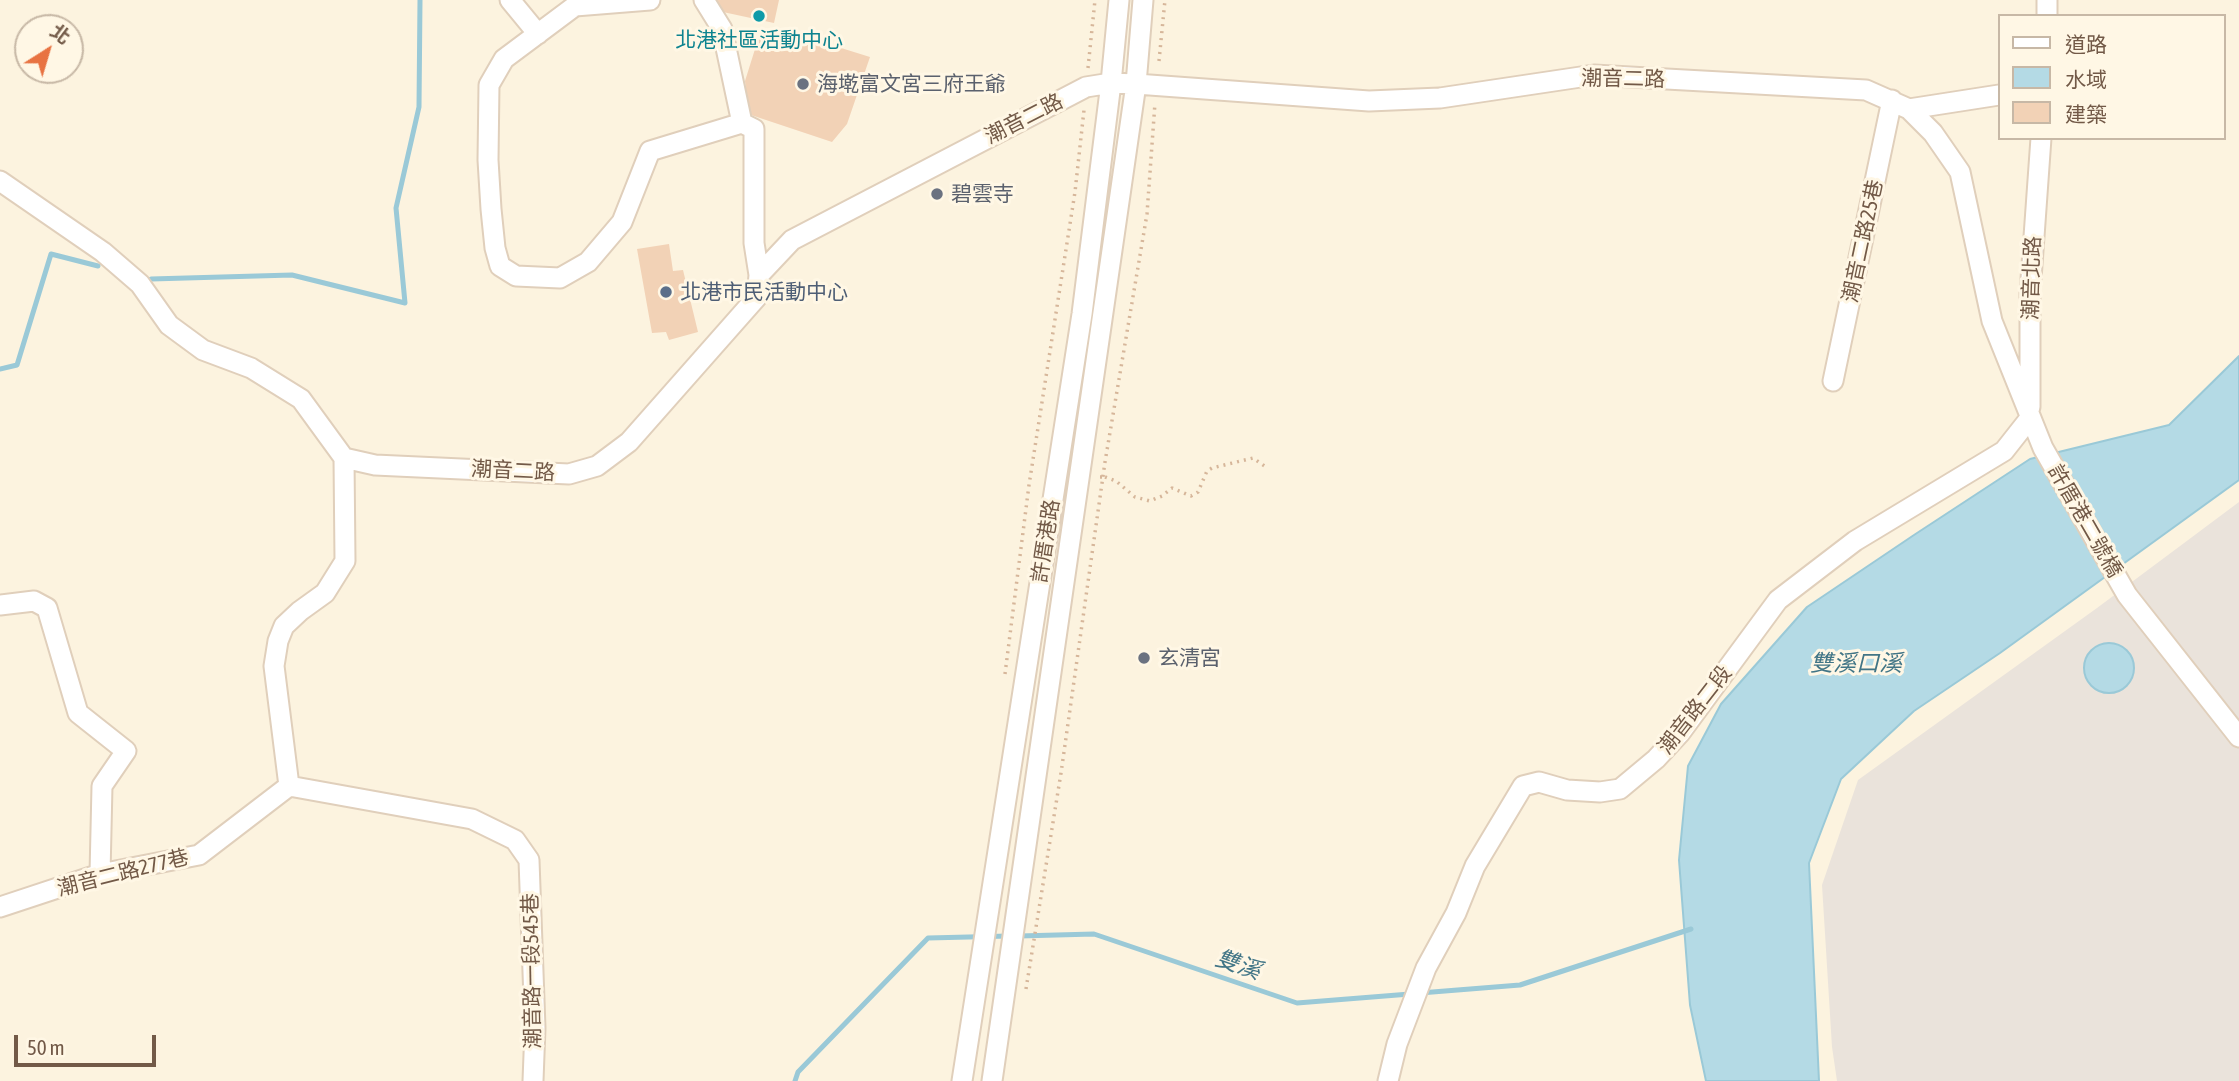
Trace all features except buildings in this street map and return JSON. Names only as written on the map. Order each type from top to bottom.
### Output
[{"type":"street","points":[[510,0],[538,34]]},
{"type":"street","points":[[650,0],[575,6],[504,59],[489,85],[488,160],[495,248],[500,266],[516,276],[560,278],[588,261],[622,222],[650,151],[742,123],[754,129],[754,243],[759,275]]},
{"type":"street","points":[[704,0],[722,29],[742,123]]},
{"type":"street","name":"許厝港路","points":[[962,1081],[1082,314],[1119,0]]},
{"type":"street","name":"許厝港路","points":[[992,1081],[1136,84],[1143,0]]},
{"type":"street","name":"潮音二路","points":[[344,458],[375,465],[569,474],[597,466],[629,442],[757,297],[759,275],[792,240],[1086,87],[1111,83],[1136,84],[1369,101],[1440,98],[1594,75],[1866,90],[1901,105],[1933,133],[1960,172],[1992,321],[2043,448]]},
{"type":"street","points":[[1901,105],[1997,95]]},
{"type":"street","name":"潮音二路25巷","points":[[1833,381],[1901,105]]},
{"type":"street","name":"潮音北路","points":[[2030,418],[2030,293],[2040,140]]},
{"type":"street","points":[[0,181],[103,252],[140,284],[169,325],[203,350],[251,368],[301,399],[344,458],[345,561],[326,593],[292,619],[285,626],[278,641],[274,666],[289,786]]},
{"type":"street","name":"潮音路二段","points":[[1388,1081],[1397,1044],[1426,968],[1456,913],[1475,866],[1523,786],[1539,782],[1567,790],[1600,792],[1620,789],[1656,759],[1680,733],[1778,600],[1855,541],[2004,451],[2030,418]]},
{"type":"street","name":"許厝港二號橋","points":[[2043,448],[2127,595],[2239,737]]},
{"type":"street","points":[[0,605],[34,601],[47,608],[78,713],[126,751],[102,786],[100,874]]},
{"type":"street","name":"潮音路一段545巷","points":[[289,786],[472,819],[515,840],[529,860],[535,1028],[533,1081]]},
{"type":"street","name":"潮音二路277巷","points":[[0,906],[100,874],[199,855],[289,786]]},
{"type":"path","points":[[1004,678],[1029,485],[1075,192],[1094,0]]},
{"type":"path","points":[[1032,954],[1061,773],[1105,462],[1147,214],[1165,0]]},
{"type":"path","points":[[1103,477],[1116,481],[1135,497],[1150,501],[1172,488],[1191,496],[1198,492],[1207,471],[1212,468],[1253,458],[1266,467]]},
{"type":"shaded area","points":[[2239,502],[2239,1081],[1837,1081],[1832,1047],[1822,885],[1858,780]]},
{"type":"water","name":"雙溪口溪","points":[[2239,356],[2239,480],[2000,653],[1914,711],[1841,779],[1809,863],[1819,1081],[1706,1081],[1690,1005],[1679,860],[1688,766],[1721,704],[1807,607],[1914,535],[2030,459],[2169,425]]},
{"type":"water","points":[[2109,643],[2127,650],[2134,668],[2127,686],[2109,693],[2091,686],[2084,668],[2091,650]]},
{"type":"waterway","points":[[151,279],[292,275],[405,303],[396,208],[419,107],[420,0]]},
{"type":"waterway","points":[[0,369],[17,365],[51,254],[98,266]]},
{"type":"waterway","name":"雙溪","points":[[1420,993],[1520,985],[1691,929]]},
{"type":"waterway","name":"雙溪","points":[[1019,936],[1094,934],[1297,1003],[1410,994]]},
{"type":"waterway","name":"雙溪","points":[[795,1081],[798,1072],[928,938],[1009,936]]},
{"type":"place","name":"北港社區活動中心","points":[[759,16]]},
{"type":"place","name":"海墘富文宮三府王爺","points":[[803,84]]},
{"type":"place","name":"碧雲寺","points":[[937,194]]},
{"type":"place","name":"北港市民活動中心","points":[[666,292]]},
{"type":"place","name":"玄清宮","points":[[1144,658]]}]
